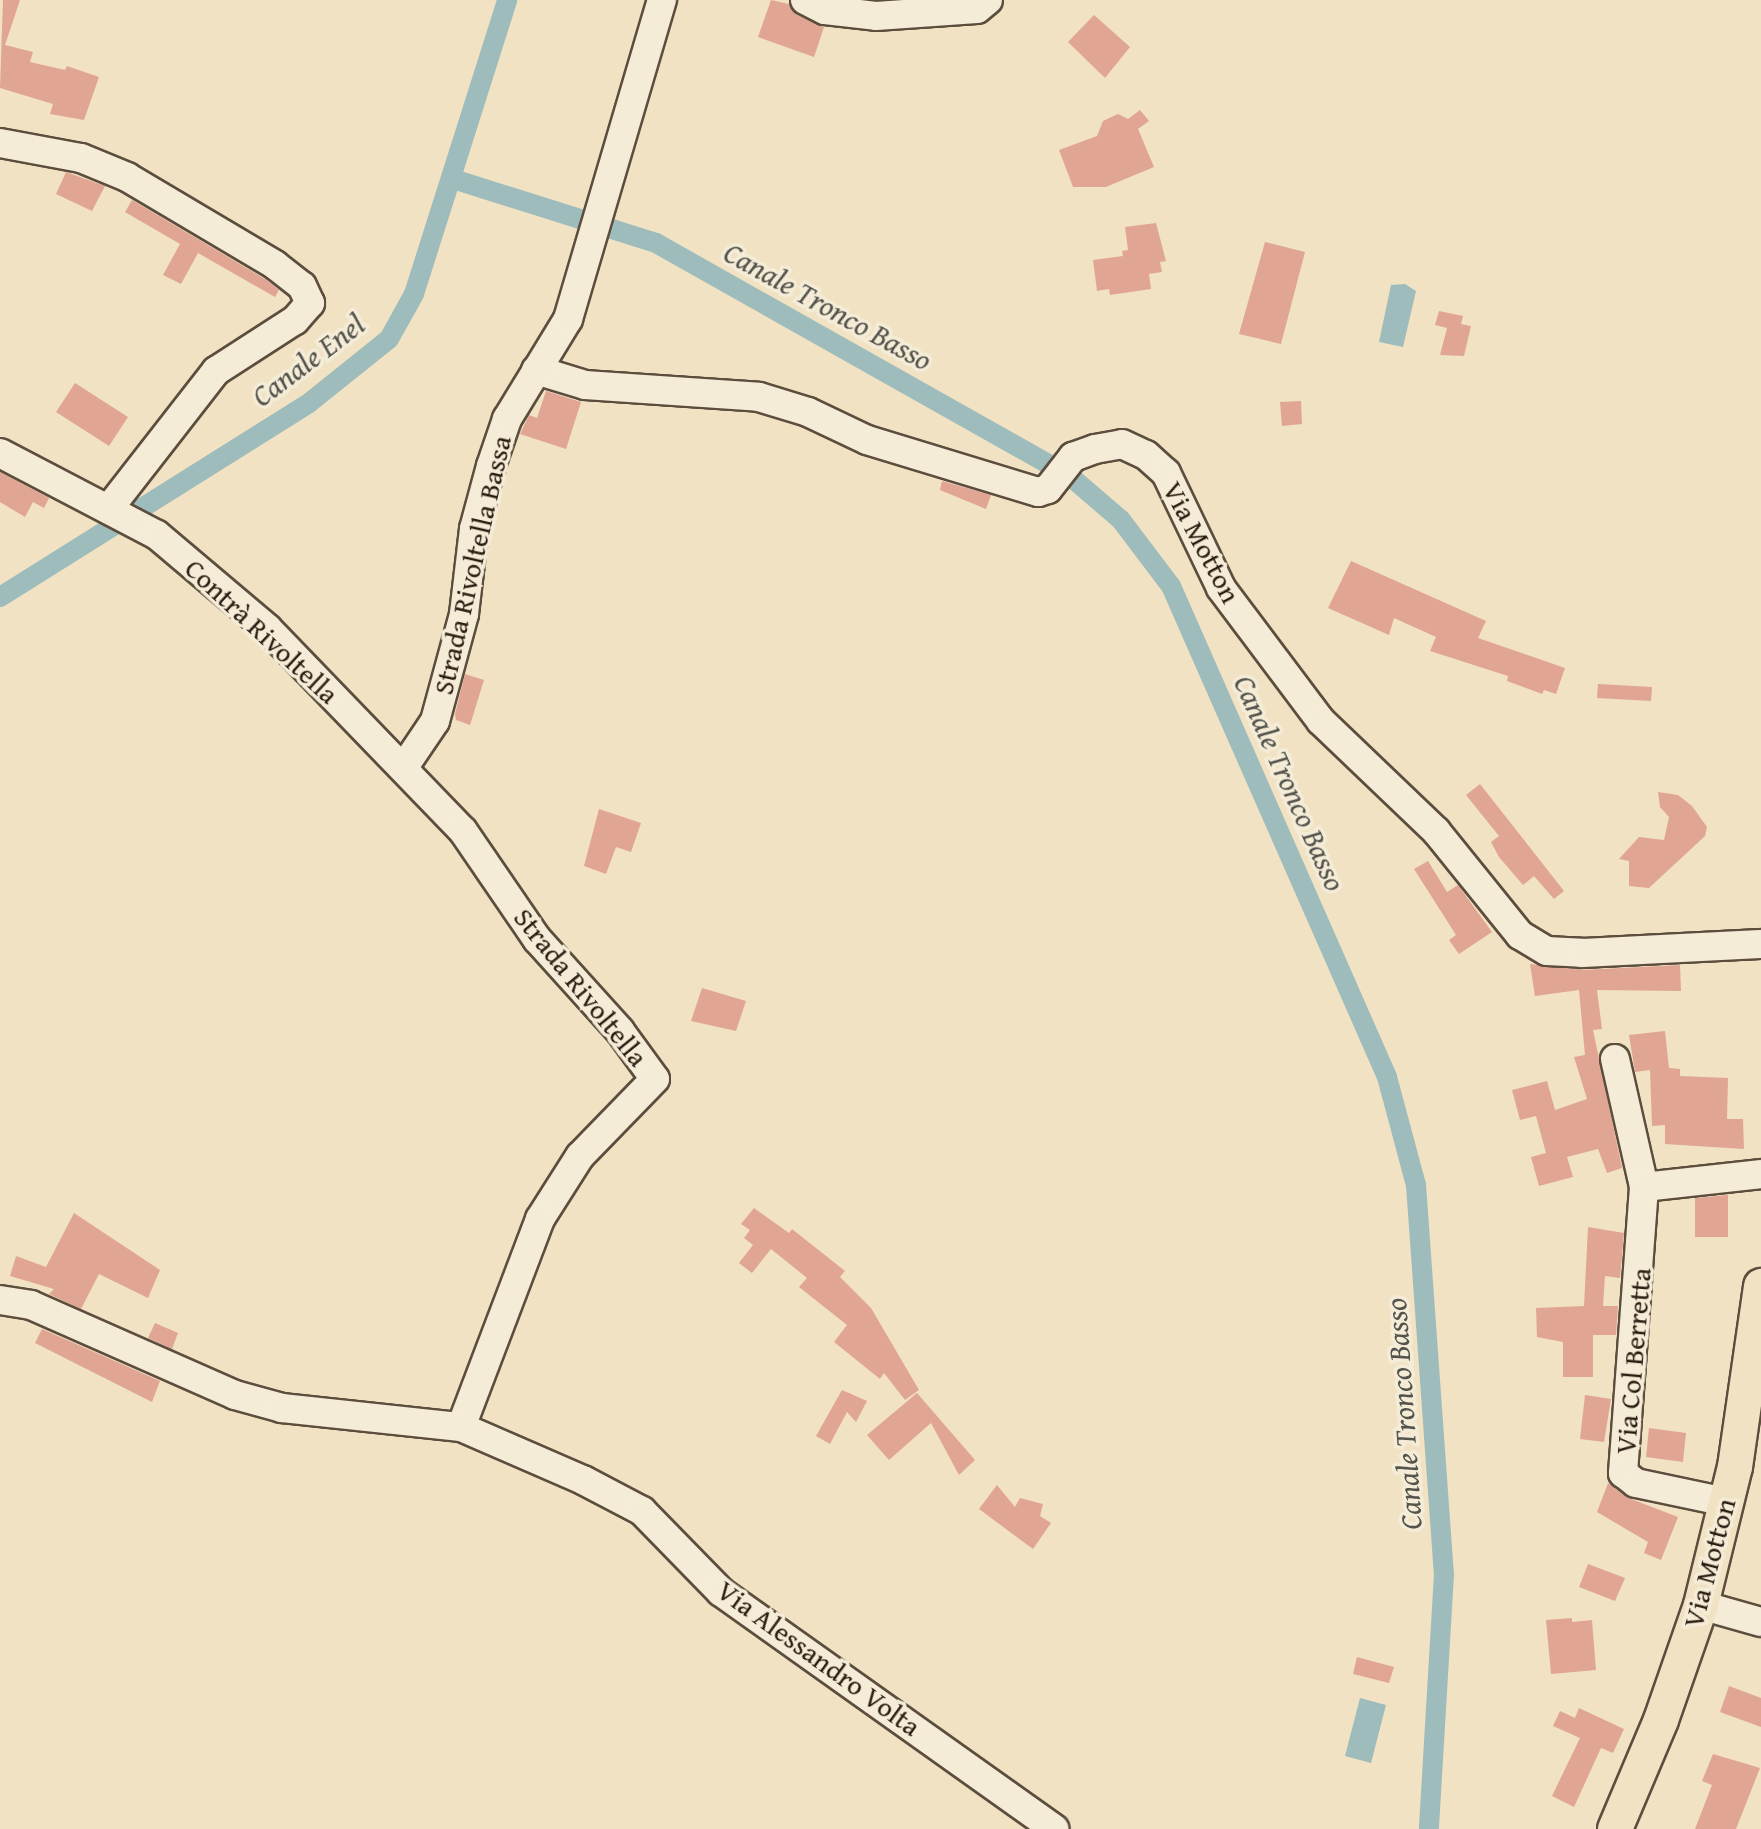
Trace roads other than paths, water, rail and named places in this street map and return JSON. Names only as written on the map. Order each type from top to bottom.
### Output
[{"type":"main road","name":"Via Motton","points":[[1615,1829],[1661,1720],[1701,1605],[1726,1502],[1761,1286]]},
{"type":"street","name":"Strada Rivoltella Bassa","points":[[404,767],[435,721],[464,614],[474,529],[491,466],[507,419],[568,319],[592,224],[662,0]]},
{"type":"street","points":[[805,0],[825,10],[876,16],[977,9],[988,0]]},
{"type":"street","points":[[0,143],[81,158],[127,177],[275,265],[302,286],[310,303],[295,320],[216,371],[110,507]]},
{"type":"street","name":"Via Motton","points":[[536,370],[585,385],[759,397],[808,412],[867,440],[1026,489],[1048,489],[1073,457],[1122,444],[1166,473],[1221,588],[1321,721],[1436,831],[1532,945],[1582,953],[1761,944]]},
{"type":"street","name":"Contrà Rivoltella","points":[[0,453],[110,507],[157,535],[267,628],[404,767]]},
{"type":"street","name":"Strada Rivoltella","points":[[404,767],[463,831],[537,939],[620,1031],[655,1079],[580,1156],[540,1219],[461,1427]]},
{"type":"street","name":"Via Col Berretta","points":[[1615,1059],[1644,1187],[1623,1473],[1636,1483],[1726,1502]]},
{"type":"street","points":[[1644,1187],[1761,1174]]},
{"type":"street","name":"Via Alessandro Volta","points":[[0,1300],[31,1305],[258,1402],[461,1427],[642,1511],[721,1592],[1054,1829]]},
{"type":"street","points":[[1701,1605],[1761,1622]]},
{"type":"water","points":[[1405,284],[1416,291],[1403,347],[1379,342],[1391,285]]},
{"type":"water","points":[[1360,1698],[1386,1705],[1371,1763],[1345,1756]]},
{"type":"waterway","name":"Canale Enel","points":[[0,597],[309,403],[389,339],[414,294],[507,0]]},
{"type":"waterway","name":"Canale Tronco Basso","points":[[453,179],[656,243],[1071,477],[1121,520],[1171,586],[1387,1077],[1416,1185],[1444,1574],[1429,1829]]}]
